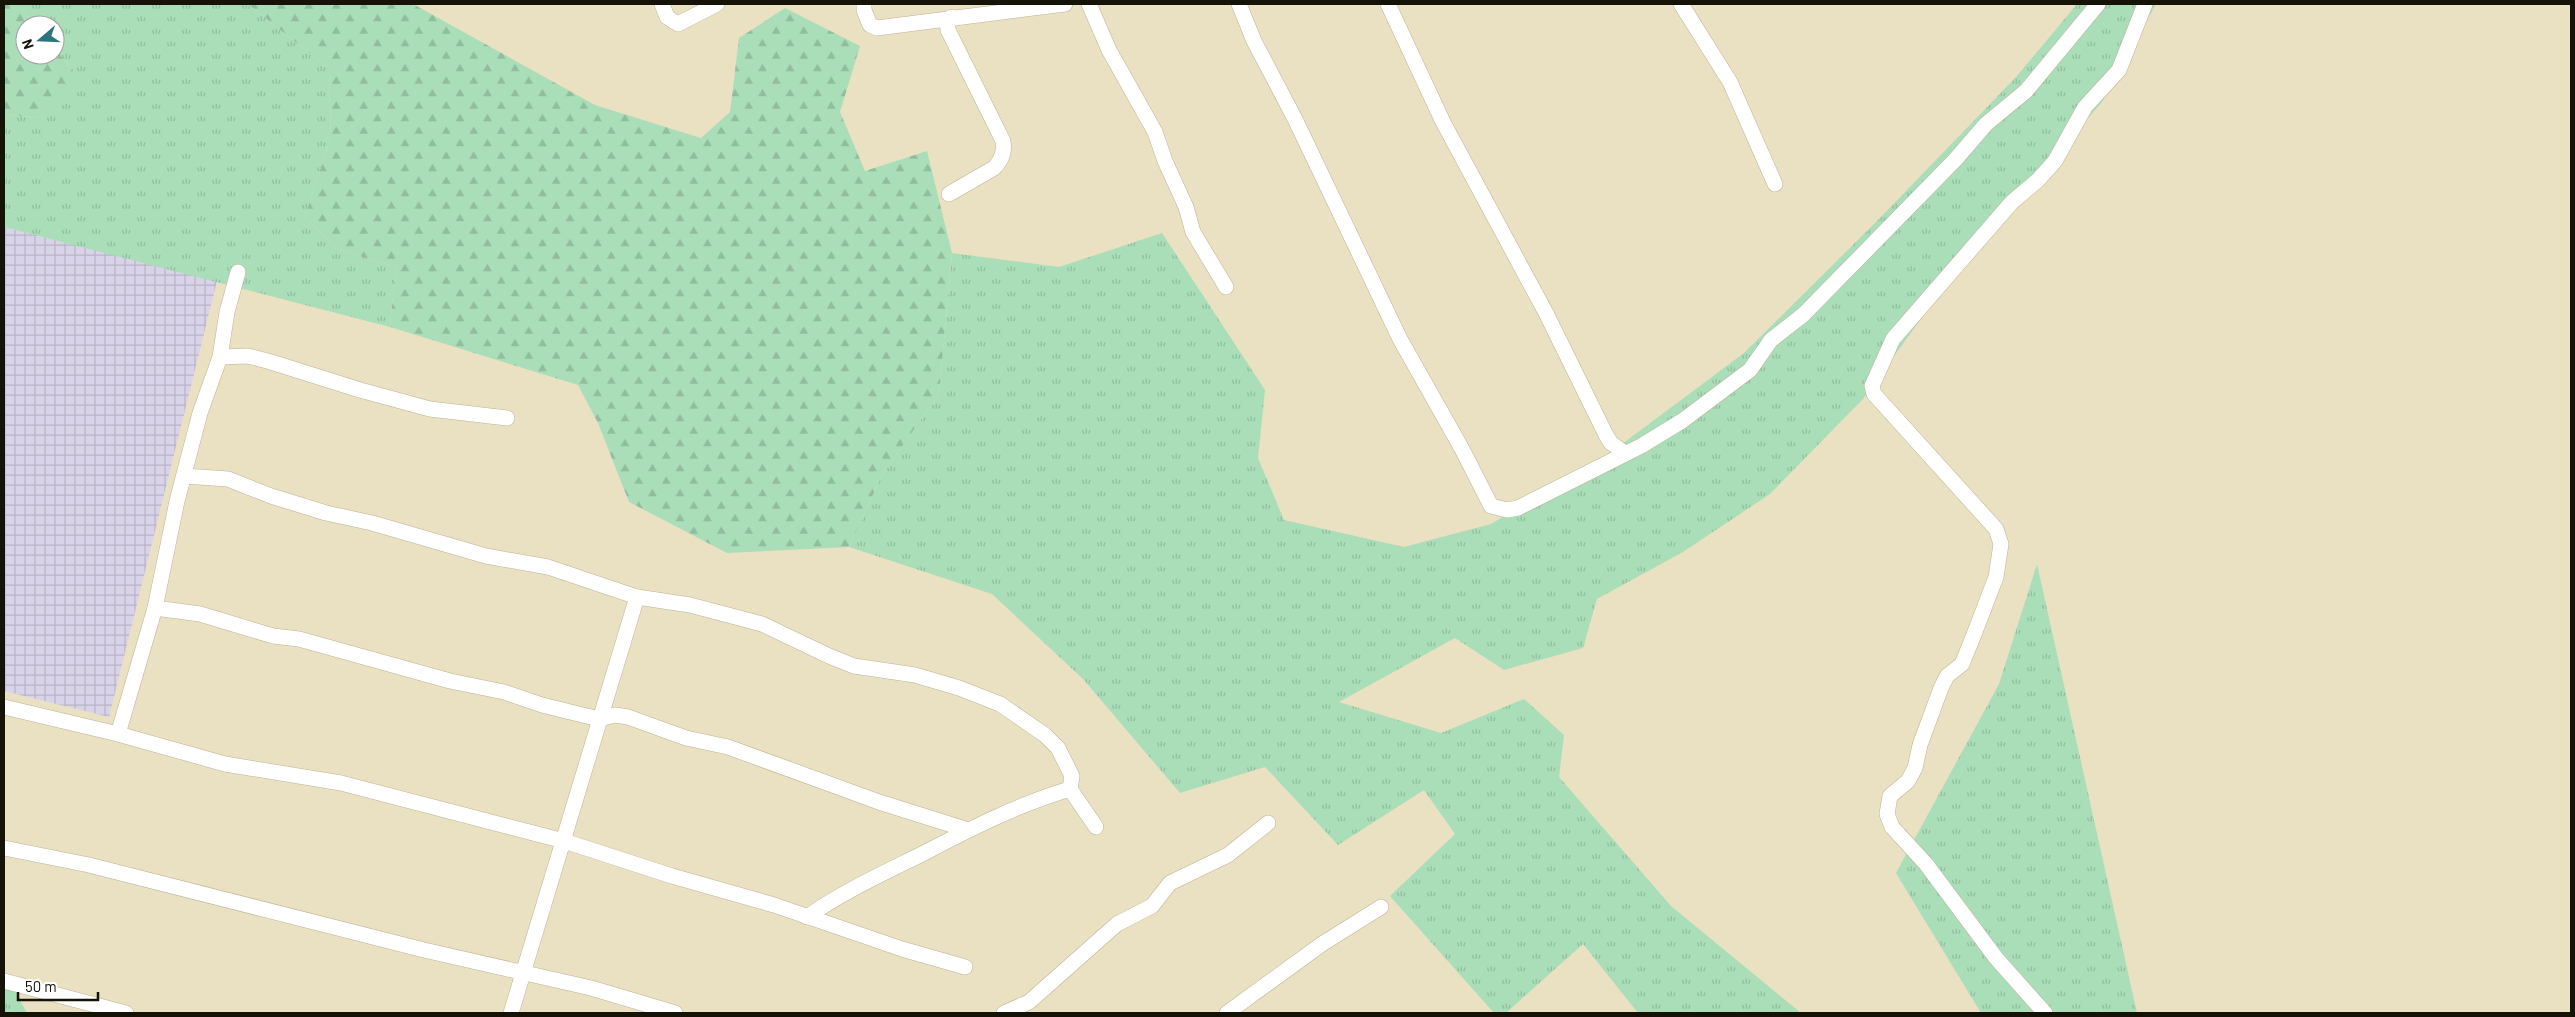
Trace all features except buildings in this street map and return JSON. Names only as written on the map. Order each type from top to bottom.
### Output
[{"type":"street","points":[[662,4],[667,17],[678,24],[717,4]]},
{"type":"street","points":[[864,4],[864,10],[870,24],[877,28],[1046,8],[1065,4]]},
{"type":"street","points":[[1089,4],[1097,28],[1155,132],[1165,161],[1186,207],[1193,232],[1226,287]]},
{"type":"street","points":[[1239,4],[1254,42],[1311,152],[1400,339],[1441,411],[1491,506],[1506,510],[1518,508],[1625,452],[1641,446],[1682,422],[1750,370],[1771,340],[1803,315],[1955,160],[1986,124],[2026,91],[2098,4]]},
{"type":"street","points":[[1388,4],[1443,122],[1546,313],[1606,435],[1611,443],[1625,452]]},
{"type":"street","points":[[1681,4],[1730,82],[1775,184]]},
{"type":"street","points":[[2045,1013],[1996,958],[1926,864],[1892,827],[1888,814],[1890,796],[1908,781],[1915,768],[1920,744],[1941,688],[1947,676],[1962,664],[1996,576],[2001,544],[1996,530],[1874,394],[1872,386],[1894,339],[2012,202],[2038,180],[2055,161],[2085,107],[2119,70],[2145,4]]},
{"type":"street","points":[[949,194],[994,168],[999,162],[1004,149],[1003,142],[948,30],[947,20],[952,18]]},
{"type":"street","points":[[118,734],[155,608],[166,545],[190,446],[220,357],[227,312],[238,272]]},
{"type":"street","points":[[220,357],[248,356],[430,409],[507,418]]},
{"type":"street","points":[[184,476],[228,479],[271,496],[326,513],[486,556],[548,568],[637,597],[690,605],[762,624],[828,656],[854,666],[915,675],[1000,704],[1027,721],[1058,748],[1072,776],[1070,789],[1096,828]]},
{"type":"street","points":[[511,1013],[637,597]]},
{"type":"street","points":[[155,608],[200,614],[274,636],[299,639],[450,681],[504,692],[542,705],[599,718],[628,717],[686,738],[728,747],[879,802],[968,830]]},
{"type":"street","points":[[4,707],[118,734],[225,764],[341,783],[564,841],[807,917],[902,949],[965,967]]},
{"type":"street","points":[[807,917],[836,896],[968,830],[1031,801],[1070,789]]},
{"type":"street","points":[[1004,1013],[1029,1002],[1117,924],[1152,906],[1170,882],[1228,855],[1268,823]]},
{"type":"street","points":[[4,848],[89,866],[214,896],[325,926],[591,988],[649,1009],[675,1013]]},
{"type":"street","points":[[1227,1013],[1322,944],[1381,908]]},
{"type":"street","points":[[4,981],[126,1013]]},
{"type":"shaded area","points":[[4,227],[217,281],[109,717],[4,691]]},
{"type":"green space","points":[[4,4],[17,4],[26,15],[15,15],[15,65],[65,65],[65,61],[73,70],[67,94],[38,118],[4,114]]},
{"type":"green space","points":[[17,4],[248,4],[329,69],[331,137],[305,216],[336,249],[396,267],[390,327],[4,227],[4,114],[38,118],[73,70],[65,61],[65,15],[26,15]]},
{"type":"green space","points":[[248,4],[413,4],[595,105],[701,138],[730,112],[739,38],[785,8],[860,46],[840,112],[865,171],[927,151],[952,253],[939,394],[882,475],[849,547],[727,553],[629,502],[598,423],[578,385],[390,327],[396,267],[336,249],[305,216],[331,137],[329,69]]},
{"type":"green space","points":[[2077,4],[2156,4],[2102,102],[1962,262],[1863,399],[1770,494],[1683,552],[1597,599],[1583,648],[1504,670],[1455,638],[1339,702],[1441,733],[1524,699],[1564,735],[1559,777],[1671,906],[1801,1013],[1638,1013],[1583,944],[1506,1013],[1494,1013],[1390,896],[1455,834],[1424,790],[1338,845],[1265,767],[1180,793],[1083,679],[992,594],[849,547],[882,475],[939,394],[952,253],[1059,267],[1162,233],[1265,390],[1258,458],[1284,520],[1404,547],[1491,524],[1610,453],[1744,353],[1878,220],[2017,76]]},
{"type":"green space","points":[[2037,564],[2137,1013],[1981,1013],[1896,873],[1999,684]]},
{"type":"green space","points":[[4,986],[16,993],[27,1013],[4,1013]]}]
